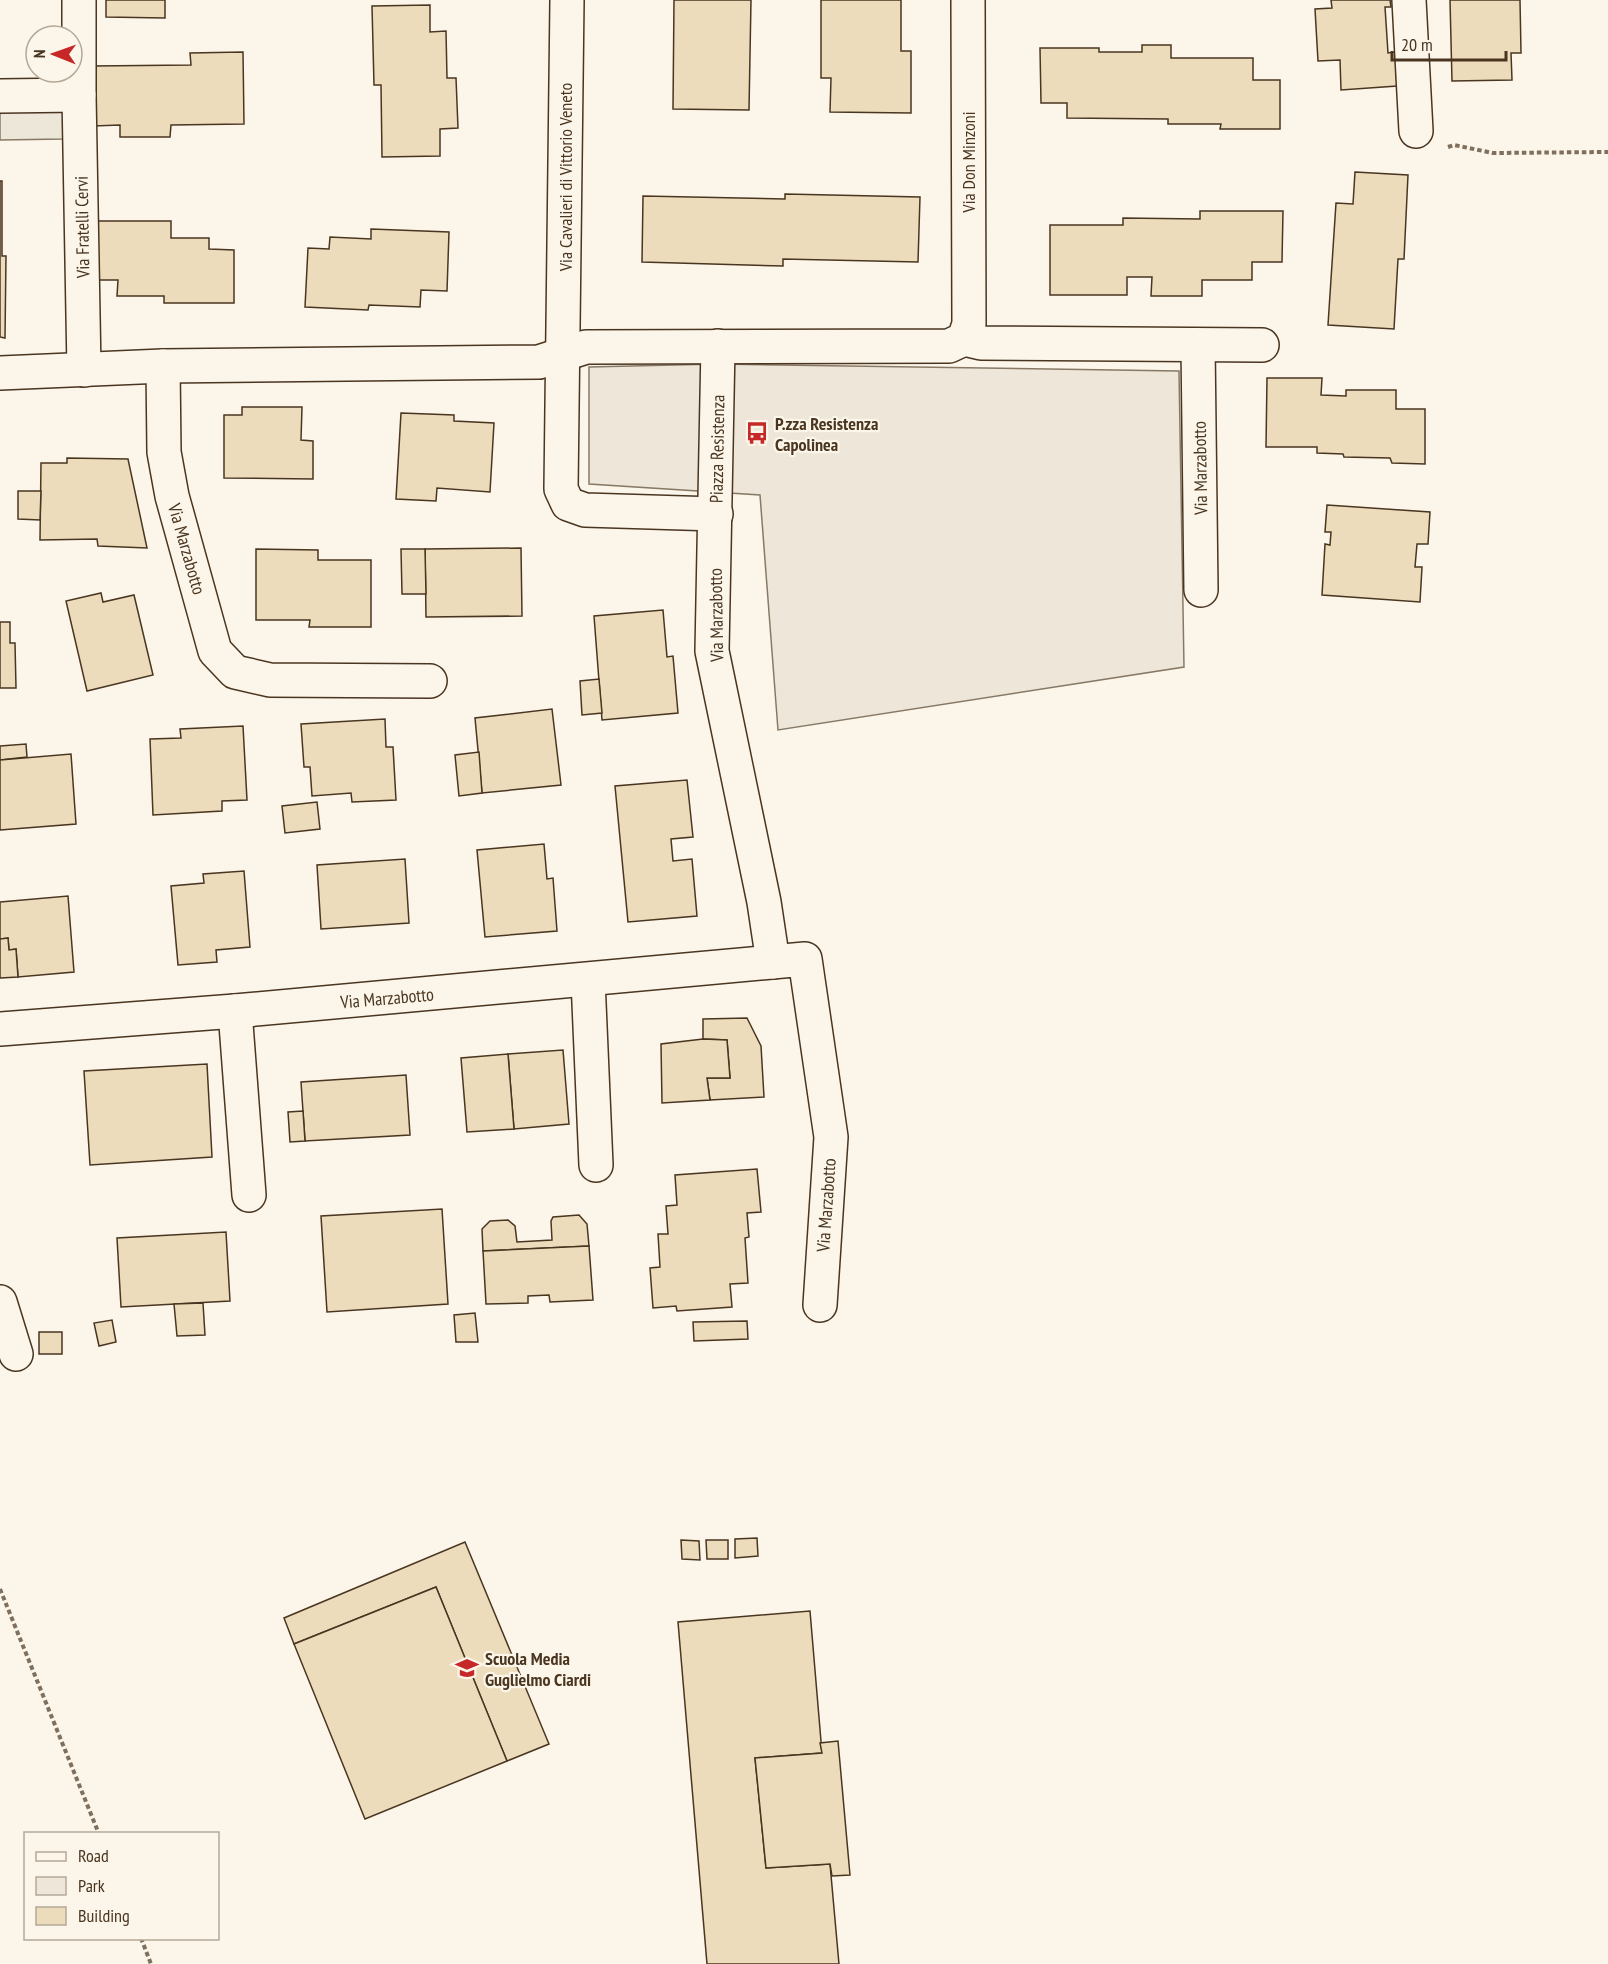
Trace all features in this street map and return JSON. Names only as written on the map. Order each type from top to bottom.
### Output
[{"type":"street","name":"Via Fratelli Cervi","points":[[79,0],[84,370]]},
{"type":"street","name":"Via Cavalieri di Vittorio Veneto","points":[[564,353],[567,0]]},
{"type":"street","name":"Via Don Minzoni","points":[[966,331],[968,0]]},
{"type":"street","points":[[1408,0],[1416,131]]},
{"type":"street","points":[[0,96],[79,95]]},
{"type":"street","points":[[0,373],[163,366],[539,362],[586,347],[949,346],[966,331],[981,343],[1262,345]]},
{"type":"street","name":"Via Marzabotto","points":[[1198,345],[1201,590]]},
{"type":"street","name":"Piazza Resistenza","points":[[564,353],[561,489],[568,504],[585,510],[716,514],[718,346]]},
{"type":"street","name":"Via Marzabotto","points":[[163,366],[164,452],[170,485],[216,651],[236,672],[270,680],[430,681]]},
{"type":"street","name":"Via Marzabotto","points":[[716,514],[712,651],[764,902],[773,962]]},
{"type":"street","name":"Via Marzabotto","points":[[0,1029],[235,1011],[805,959],[831,1137],[820,1305]]},
{"type":"street","points":[[588,980],[596,1165]]},
{"type":"street","points":[[235,1011],[249,1195]]},
{"type":"street","points":[[0,1302],[15,1354]]},
{"type":"path","points":[[1416,131],[1431,147],[1442,150],[1454,145],[1493,153],[1608,152]]},
{"type":"path","points":[[0,1589],[99,1832]]},
{"type":"path","points":[[142,1940],[151,1964]]},
{"type":"green space","points":[[717,364],[1179,371],[1184,667],[778,730],[760,495],[589,484],[589,367]]},
{"type":"shaded area","points":[[63,95],[63,139],[0,140],[0,96]]},
{"type":"building","points":[[106,0],[165,0],[165,18],[106,17]]},
{"type":"building","points":[[674,0],[751,0],[749,110],[673,109]]},
{"type":"building","points":[[821,0],[901,0],[901,51],[911,51],[911,113],[830,112],[831,78],[821,78]]},
{"type":"building","points":[[1331,0],[1390,0],[1391,7],[1385,7],[1388,53],[1395,52],[1397,86],[1341,90],[1340,60],[1318,61],[1315,9],[1332,8]]},
{"type":"building","points":[[1450,0],[1520,0],[1521,53],[1511,53],[1512,80],[1452,81]]},
{"type":"building","points":[[430,5],[430,32],[446,31],[447,78],[456,78],[458,128],[440,129],[440,156],[382,157],[381,85],[374,85],[372,6]]},
{"type":"building","points":[[1142,45],[1171,45],[1171,58],[1253,58],[1253,80],[1280,80],[1280,129],[1220,129],[1221,124],[1168,124],[1168,119],[1067,118],[1067,103],[1041,103],[1040,48],[1099,48],[1099,52],[1142,52]]},
{"type":"building","points":[[243,52],[244,124],[171,125],[170,137],[120,137],[120,125],[93,126],[92,66],[191,65],[190,53]]},
{"type":"building","points":[[1355,172],[1408,175],[1404,259],[1398,259],[1394,329],[1328,325],[1336,203],[1353,204]]},
{"type":"building","points":[[0,181],[2,181],[2,256],[6,256],[5,338],[0,337]]},
{"type":"building","points":[[785,194],[920,197],[918,262],[783,259],[783,266],[642,262],[643,196],[785,199]]},
{"type":"building","points":[[1200,211],[1283,211],[1282,262],[1252,262],[1252,280],[1202,280],[1202,296],[1151,296],[1152,277],[1127,277],[1127,295],[1050,295],[1050,225],[1123,225],[1123,218],[1200,219]]},
{"type":"building","points":[[93,221],[171,221],[171,238],[209,238],[209,249],[234,250],[234,303],[164,303],[164,296],[117,296],[118,280],[92,280]]},
{"type":"building","points":[[371,229],[449,232],[447,291],[421,290],[420,307],[369,305],[368,310],[305,307],[308,248],[329,249],[330,237],[371,239]]},
{"type":"building","points":[[1267,378],[1322,378],[1321,395],[1346,396],[1346,390],[1396,390],[1396,409],[1425,409],[1425,464],[1392,463],[1390,458],[1344,457],[1343,454],[1317,453],[1317,447],[1266,447]]},
{"type":"building","points":[[242,407],[302,407],[301,440],[313,441],[313,479],[224,478],[224,415],[242,415]]},
{"type":"building","points":[[401,413],[454,415],[454,421],[494,423],[490,492],[437,488],[436,501],[396,499]]},
{"type":"building","points":[[67,458],[128,459],[147,548],[98,546],[97,539],[40,540],[41,463],[67,463]]},
{"type":"building","points":[[18,491],[41,491],[40,520],[18,519]]},
{"type":"building","points":[[1327,505],[1430,512],[1428,544],[1417,544],[1415,567],[1422,567],[1420,602],[1322,595],[1325,544],[1330,545],[1331,532],[1325,532]]},
{"type":"building","points":[[521,548],[522,616],[426,617],[425,549]]},
{"type":"building","points":[[256,549],[318,550],[318,560],[371,560],[371,627],[309,627],[310,620],[256,620]]},
{"type":"building","points":[[401,549],[425,549],[426,594],[402,594]]},
{"type":"building","points":[[101,593],[103,602],[134,595],[153,675],[87,691],[66,601]]},
{"type":"building","points":[[663,610],[667,657],[673,656],[678,713],[602,720],[594,616]]},
{"type":"building","points":[[0,622],[10,622],[10,643],[15,643],[16,688],[0,688]]},
{"type":"building","points":[[599,679],[602,713],[582,715],[580,681]]},
{"type":"building","points":[[552,709],[561,785],[482,793],[475,718]]},
{"type":"building","points":[[385,719],[386,747],[393,747],[396,800],[352,802],[351,793],[312,796],[310,767],[304,767],[301,724]]},
{"type":"building","points":[[243,726],[247,800],[222,801],[222,811],[153,815],[150,739],[181,738],[180,729]]},
{"type":"building","points":[[26,744],[27,757],[0,760],[0,746]]},
{"type":"building","points":[[479,752],[482,793],[459,796],[455,755]]},
{"type":"building","points":[[71,754],[76,824],[0,830],[0,760]]},
{"type":"building","points":[[687,780],[693,837],[671,839],[673,861],[692,859],[697,916],[628,922],[615,786]]},
{"type":"building","points":[[317,802],[320,829],[285,833],[282,806]]},
{"type":"building","points":[[544,844],[547,879],[553,878],[557,931],[485,937],[477,850]]},
{"type":"building","points":[[405,859],[409,923],[321,929],[317,865]]},
{"type":"building","points":[[244,871],[250,947],[216,950],[217,962],[178,965],[171,886],[204,883],[203,874]]},
{"type":"building","points":[[68,896],[74,972],[18,977],[16,949],[9,950],[8,938],[0,939],[0,902]]},
{"type":"building","points":[[8,938],[9,950],[16,949],[18,977],[0,978],[0,939]]},
{"type":"building","points":[[747,1018],[761,1046],[764,1097],[710,1100],[707,1078],[730,1078],[727,1040],[703,1039],[703,1019]]},
{"type":"building","points":[[703,1039],[727,1040],[730,1078],[707,1078],[710,1100],[662,1103],[661,1044]]},
{"type":"building","points":[[563,1050],[569,1124],[514,1129],[508,1054]]},
{"type":"building","points":[[508,1054],[514,1129],[467,1132],[461,1058]]},
{"type":"building","points":[[207,1064],[212,1157],[90,1165],[84,1071]]},
{"type":"building","points":[[406,1075],[410,1135],[305,1141],[301,1082]]},
{"type":"building","points":[[303,1111],[305,1141],[290,1142],[288,1112]]},
{"type":"building","points":[[757,1169],[761,1212],[747,1213],[749,1237],[745,1238],[748,1283],[730,1284],[732,1307],[677,1311],[676,1306],[653,1308],[650,1268],[660,1267],[658,1234],[668,1234],[666,1206],[677,1205],[675,1175]]},
{"type":"building","points":[[442,1209],[448,1304],[327,1312],[321,1216]]},
{"type":"building","points":[[579,1215],[587,1224],[589,1246],[483,1251],[482,1229],[490,1221],[508,1220],[515,1226],[517,1242],[552,1240],[551,1221],[553,1217]]},
{"type":"building","points":[[226,1232],[230,1301],[121,1307],[117,1238]]},
{"type":"building","points":[[589,1246],[593,1300],[550,1302],[549,1295],[528,1296],[528,1303],[486,1304],[483,1251]]},
{"type":"building","points":[[203,1303],[205,1335],[177,1336],[174,1304]]},
{"type":"building","points":[[475,1313],[478,1342],[456,1342],[454,1315]]},
{"type":"building","points":[[112,1320],[116,1342],[99,1346],[94,1323]]},
{"type":"building","points":[[747,1321],[748,1339],[694,1341],[693,1322]]},
{"type":"building","points":[[39,1332],[62,1332],[62,1354],[39,1354]]},
{"type":"building","points":[[757,1538],[758,1556],[735,1558],[735,1539]]},
{"type":"building","points":[[681,1540],[699,1541],[700,1560],[682,1559]]},
{"type":"building","points":[[706,1540],[728,1540],[728,1559],[707,1559]]},
{"type":"building","points":[[465,1542],[549,1744],[507,1761],[436,1587],[294,1644],[284,1618]]},
{"type":"building","points":[[436,1587],[507,1761],[365,1819],[294,1644]]},
{"type":"building","points":[[810,1611],[822,1753],[755,1758],[766,1868],[830,1864],[839,1964],[707,1964],[678,1622]]},
{"type":"building","points":[[838,1741],[850,1875],[832,1876],[830,1864],[766,1868],[755,1758],[822,1753],[820,1743]]},
{"type":"place","name":"P.zza Resistenza Capolinea","points":[[757,433]]},
{"type":"place","name":"Scuola Media Guglielmo Ciardi","points":[[467,1668]]}]
